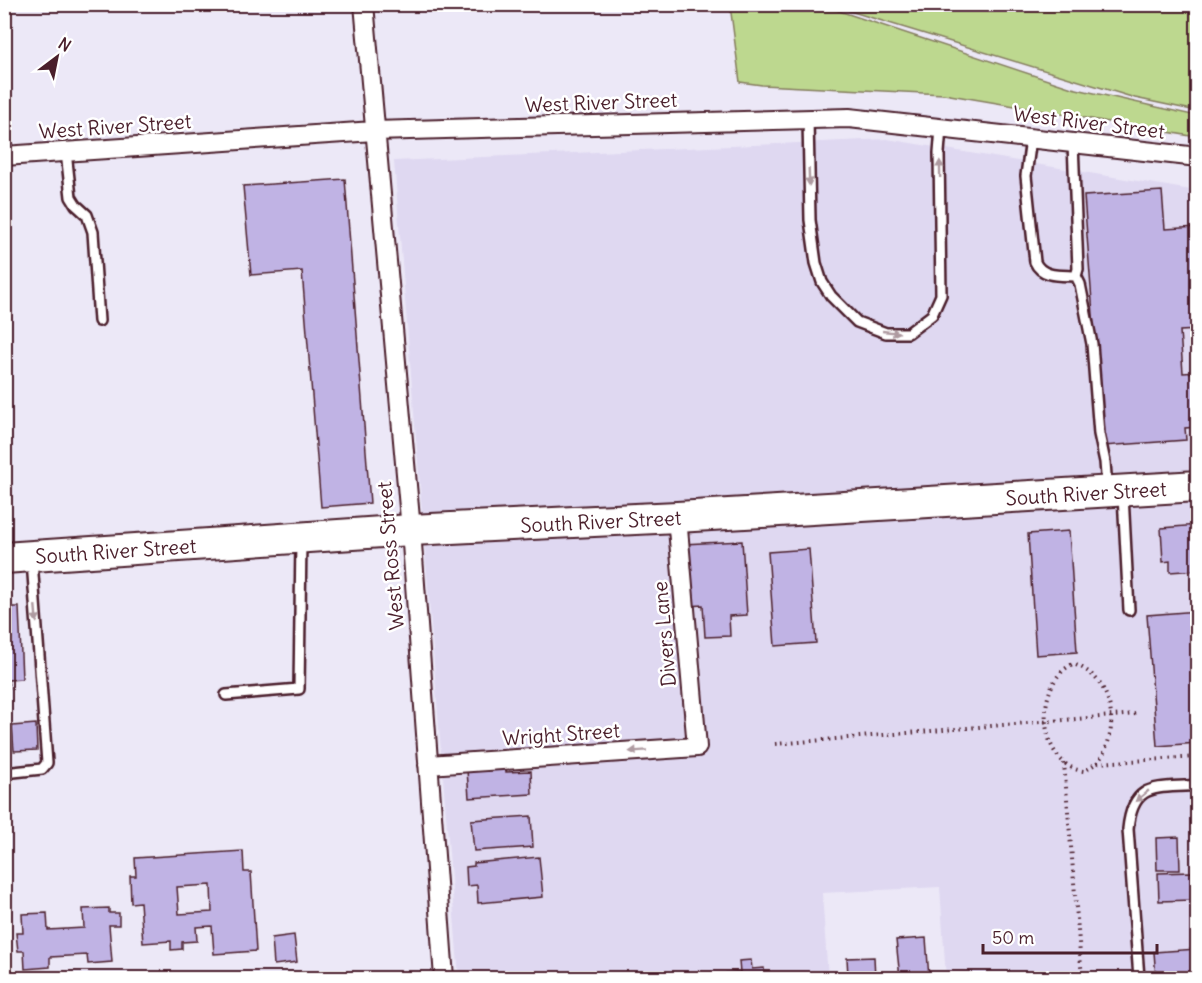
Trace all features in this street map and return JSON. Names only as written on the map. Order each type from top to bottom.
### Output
[{"type":"main road","name":"South River Street","points":[[18,557],[411,530],[677,517],[1197,486]]},
{"type":"street","name":"West Ross Street","points":[[364,4],[411,530],[444,978]]},
{"type":"street","name":"West River Street","points":[[4,156],[374,131],[849,118],[1197,157]]},
{"type":"street","name":"Divers Lane","points":[[677,517],[697,747]]},
{"type":"street","name":"Wright Street","points":[[428,765],[697,747]]},
{"type":"lane","points":[[808,119],[810,220],[816,263],[822,282],[831,296],[857,322],[886,333],[908,333],[932,315],[941,295],[939,242],[941,128]]},
{"type":"lane","points":[[1031,138],[1026,176],[1035,262],[1038,268],[1051,275],[1076,276]]},
{"type":"lane","points":[[1074,142],[1078,269],[1076,276],[1080,284],[1092,344],[1099,434],[1105,462],[1115,490],[1129,610]]},
{"type":"lane","points":[[66,152],[71,197],[87,215],[93,232],[99,321]]},
{"type":"lane","points":[[226,695],[299,689],[302,538]]},
{"type":"lane","points":[[4,773],[42,769],[48,763],[18,557]]},
{"type":"lane","points":[[1139,978],[1128,829],[1130,812],[1134,801],[1148,789],[1197,785]]},
{"type":"path","points":[[1073,664],[1083,667],[1098,680],[1109,702],[1112,717],[1106,751],[1097,763],[1084,771],[1077,770],[1058,756],[1052,744],[1046,722],[1046,707],[1052,684],[1065,668],[1073,664]]},
{"type":"path","points":[[775,744],[1136,714]]},
{"type":"path","points":[[1097,763],[1197,757]]},
{"type":"path","points":[[1064,762],[1082,978]]},
{"type":"shaded area","points":[[887,139],[1197,191],[1197,978],[946,978],[940,887],[822,893],[828,978],[459,978],[394,161]]},
{"type":"green space","points":[[730,5],[821,5],[1072,88],[1197,116],[1197,137],[944,94],[740,82]]},
{"type":"green space","points":[[830,5],[1197,5],[1197,111],[1135,98]]},
{"type":"building","points":[[345,179],[370,503],[321,507],[302,271],[251,275],[243,186]]},
{"type":"building","points":[[1162,191],[1165,229],[1198,227],[1198,330],[1180,331],[1183,373],[1198,372],[1198,427],[1185,428],[1186,440],[1103,446],[1084,196]]},
{"type":"building","points":[[1198,525],[1198,570],[1170,572],[1170,561],[1163,562],[1161,528]]},
{"type":"building","points":[[1069,531],[1077,652],[1036,655],[1028,534]]},
{"type":"building","points":[[742,541],[747,615],[729,616],[730,636],[705,637],[703,605],[687,606],[683,544]]},
{"type":"building","points":[[809,549],[816,643],[775,646],[768,552]]},
{"type":"building","points":[[4,607],[19,607],[22,679],[8,680],[9,688],[4,688]]},
{"type":"building","points":[[1198,611],[1198,743],[1157,746],[1147,615]]},
{"type":"building","points":[[36,724],[37,750],[14,751],[12,726]]},
{"type":"building","points":[[506,767],[506,772],[531,771],[532,794],[469,798],[467,770]]},
{"type":"building","points":[[531,816],[533,847],[474,851],[471,820]]},
{"type":"building","points":[[1179,837],[1180,870],[1157,870],[1156,838]]},
{"type":"building","points":[[243,851],[244,872],[251,872],[256,951],[214,954],[212,926],[196,927],[197,941],[182,942],[182,949],[171,950],[171,941],[143,943],[140,902],[131,903],[130,876],[136,876],[135,858]],"holes":[[[211,885],[212,912],[179,914],[177,887]]]},
{"type":"building","points":[[539,857],[543,897],[478,903],[477,885],[467,886],[466,867],[474,866],[474,863]]},
{"type":"building","points":[[1192,872],[1192,900],[1159,901],[1158,873]]},
{"type":"building","points":[[109,908],[109,913],[119,913],[119,925],[109,925],[112,962],[88,964],[87,955],[50,957],[50,967],[25,969],[24,951],[18,951],[16,933],[23,933],[22,914],[47,913],[48,930],[84,928],[83,909]]},
{"type":"building","points":[[294,935],[297,962],[274,965],[272,938]]},
{"type":"building","points":[[926,938],[929,978],[900,978],[896,940]]},
{"type":"building","points":[[1197,949],[1198,978],[1156,978],[1154,952]]},
{"type":"building","points":[[874,957],[875,978],[839,978],[839,976],[848,976],[847,958]]},
{"type":"building","points":[[751,960],[752,969],[764,968],[765,978],[726,978],[726,973],[740,972],[739,961]]},
{"type":"building","points":[[629,974],[630,978],[600,978],[600,975]]}]
